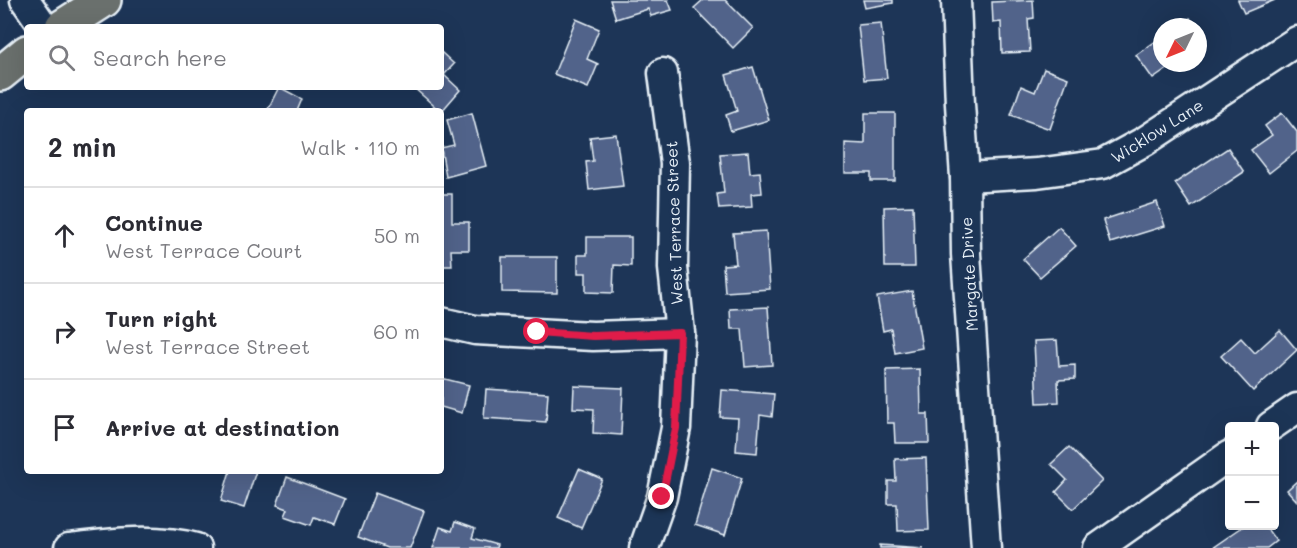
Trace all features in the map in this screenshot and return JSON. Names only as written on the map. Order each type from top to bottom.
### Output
[{"type":"main road","points":[[67,24],[104,0]]},
{"type":"main road","points":[[0,74],[24,54]]},
{"type":"street","points":[[25,0],[42,24]]},
{"type":"street","name":"Margate Drive","points":[[956,0],[965,177],[966,255],[986,548]]},
{"type":"street","name":"Wicklow Lane","points":[[965,177],[1037,173],[1103,164],[1145,141],[1297,41]]},
{"type":"street","name":"West Terrace Street","points":[[644,548],[662,497],[676,428],[680,333],[673,268],[675,163],[663,73]]},
{"type":"street","points":[[444,323],[475,330],[593,336],[680,333]]},
{"type":"street","points":[[1277,422],[1297,408]]},
{"type":"street","points":[[1098,548],[1225,459]]},
{"type":"street","points":[[69,548],[121,542],[184,545],[195,548]]},
{"type":"building","points":[[610,0],[668,0],[672,10],[651,16],[648,9],[616,19]]},
{"type":"building","points":[[703,0],[725,0],[753,28],[733,48],[694,8]]},
{"type":"building","points":[[863,0],[893,0],[893,3],[865,8]]},
{"type":"building","points":[[1033,0],[1034,18],[1028,19],[1030,52],[1002,53],[1001,22],[993,23],[992,2]]},
{"type":"building","points":[[1238,0],[1275,0],[1244,13]]},
{"type":"building","points":[[576,19],[599,29],[587,59],[598,64],[588,88],[554,74]]},
{"type":"building","points":[[881,23],[887,78],[864,80],[858,25]]},
{"type":"building","points":[[1153,43],[1153,72],[1163,72],[1153,79],[1136,55]]},
{"type":"building","points":[[444,55],[454,64],[444,75]]},
{"type":"building","points":[[753,67],[769,120],[731,131],[726,115],[737,111],[726,75]]},
{"type":"building","points":[[1044,69],[1068,78],[1050,129],[1011,115],[1021,86],[1035,92]]},
{"type":"building","points":[[444,75],[460,90],[444,109],[437,108],[416,90],[444,90]]},
{"type":"building","points":[[278,90],[285,90],[302,99],[298,108],[268,108]]},
{"type":"building","points":[[472,113],[486,166],[446,177],[444,147],[454,145],[447,120]]},
{"type":"building","points":[[865,113],[895,113],[895,181],[871,181],[871,173],[845,173],[845,143],[865,144]]},
{"type":"building","points":[[1282,113],[1297,132],[1297,151],[1269,173],[1251,150],[1272,135],[1265,126]]},
{"type":"building","points":[[616,134],[623,186],[589,190],[586,162],[593,161],[590,137]]},
{"type":"building","points":[[1228,148],[1244,172],[1191,207],[1175,183]]},
{"type":"building","points":[[748,152],[750,173],[760,172],[762,193],[751,194],[752,207],[719,209],[717,194],[724,193],[720,154]]},
{"type":"building","points":[[444,194],[452,194],[452,222],[469,222],[469,250],[451,250],[452,266],[444,266]]},
{"type":"building","points":[[1157,202],[1165,226],[1110,243],[1103,220]]},
{"type":"building","points":[[913,206],[915,267],[885,267],[884,207]]},
{"type":"building","points":[[1059,227],[1076,246],[1040,277],[1023,259]]},
{"type":"building","points":[[766,231],[770,289],[725,292],[723,265],[736,264],[733,233]]},
{"type":"building","points":[[587,237],[631,237],[631,266],[614,265],[613,293],[586,292],[586,273],[578,273],[578,255],[587,255]]},
{"type":"building","points":[[502,257],[557,257],[557,293],[502,292]]},
{"type":"building","points":[[912,291],[922,348],[895,353],[891,329],[883,331],[877,297]]},
{"type":"building","points":[[768,307],[772,365],[745,367],[742,329],[731,329],[730,309]]},
{"type":"building","points":[[1280,330],[1297,350],[1253,391],[1221,356],[1241,338],[1255,353]]},
{"type":"building","points":[[1057,340],[1059,366],[1075,365],[1075,379],[1058,380],[1059,402],[1037,403],[1034,341]]},
{"type":"building","points":[[920,369],[921,414],[928,414],[929,443],[895,443],[894,423],[887,423],[886,370]]},
{"type":"building","points":[[444,379],[469,385],[462,413],[444,408]]},
{"type":"building","points":[[574,386],[623,388],[621,435],[593,433],[594,409],[573,408]]},
{"type":"building","points":[[486,389],[548,393],[546,422],[484,418]]},
{"type":"building","points":[[722,390],[774,394],[772,417],[760,415],[757,453],[736,451],[738,418],[720,417]]},
{"type":"building","points":[[1069,447],[1102,481],[1073,509],[1056,492],[1067,480],[1051,464]]},
{"type":"building","points":[[926,458],[929,530],[898,531],[897,504],[888,504],[888,481],[896,481],[895,459]]},
{"type":"building","points":[[712,468],[742,478],[725,535],[695,525]]},
{"type":"building","points":[[579,469],[602,479],[581,528],[558,518]]},
{"type":"building","points":[[229,474],[255,474],[244,508],[221,501]]},
{"type":"building","points":[[287,477],[345,499],[335,524],[314,517],[311,525],[285,516],[288,509],[277,505]]},
{"type":"building","points":[[1297,481],[1297,501],[1287,490]]},
{"type":"building","points":[[375,493],[424,511],[410,548],[387,548],[358,537]]},
{"type":"building","points":[[455,522],[475,529],[472,538],[497,545],[496,548],[433,548],[440,527],[452,531]]},
{"type":"building","points":[[1238,530],[1268,530],[1276,541],[1267,548],[1212,548]]},
{"type":"building","points":[[880,545],[924,548],[880,548]]},
{"type":"route","points":[[537,332],[593,336],[680,333],[676,428],[662,497]]}]
